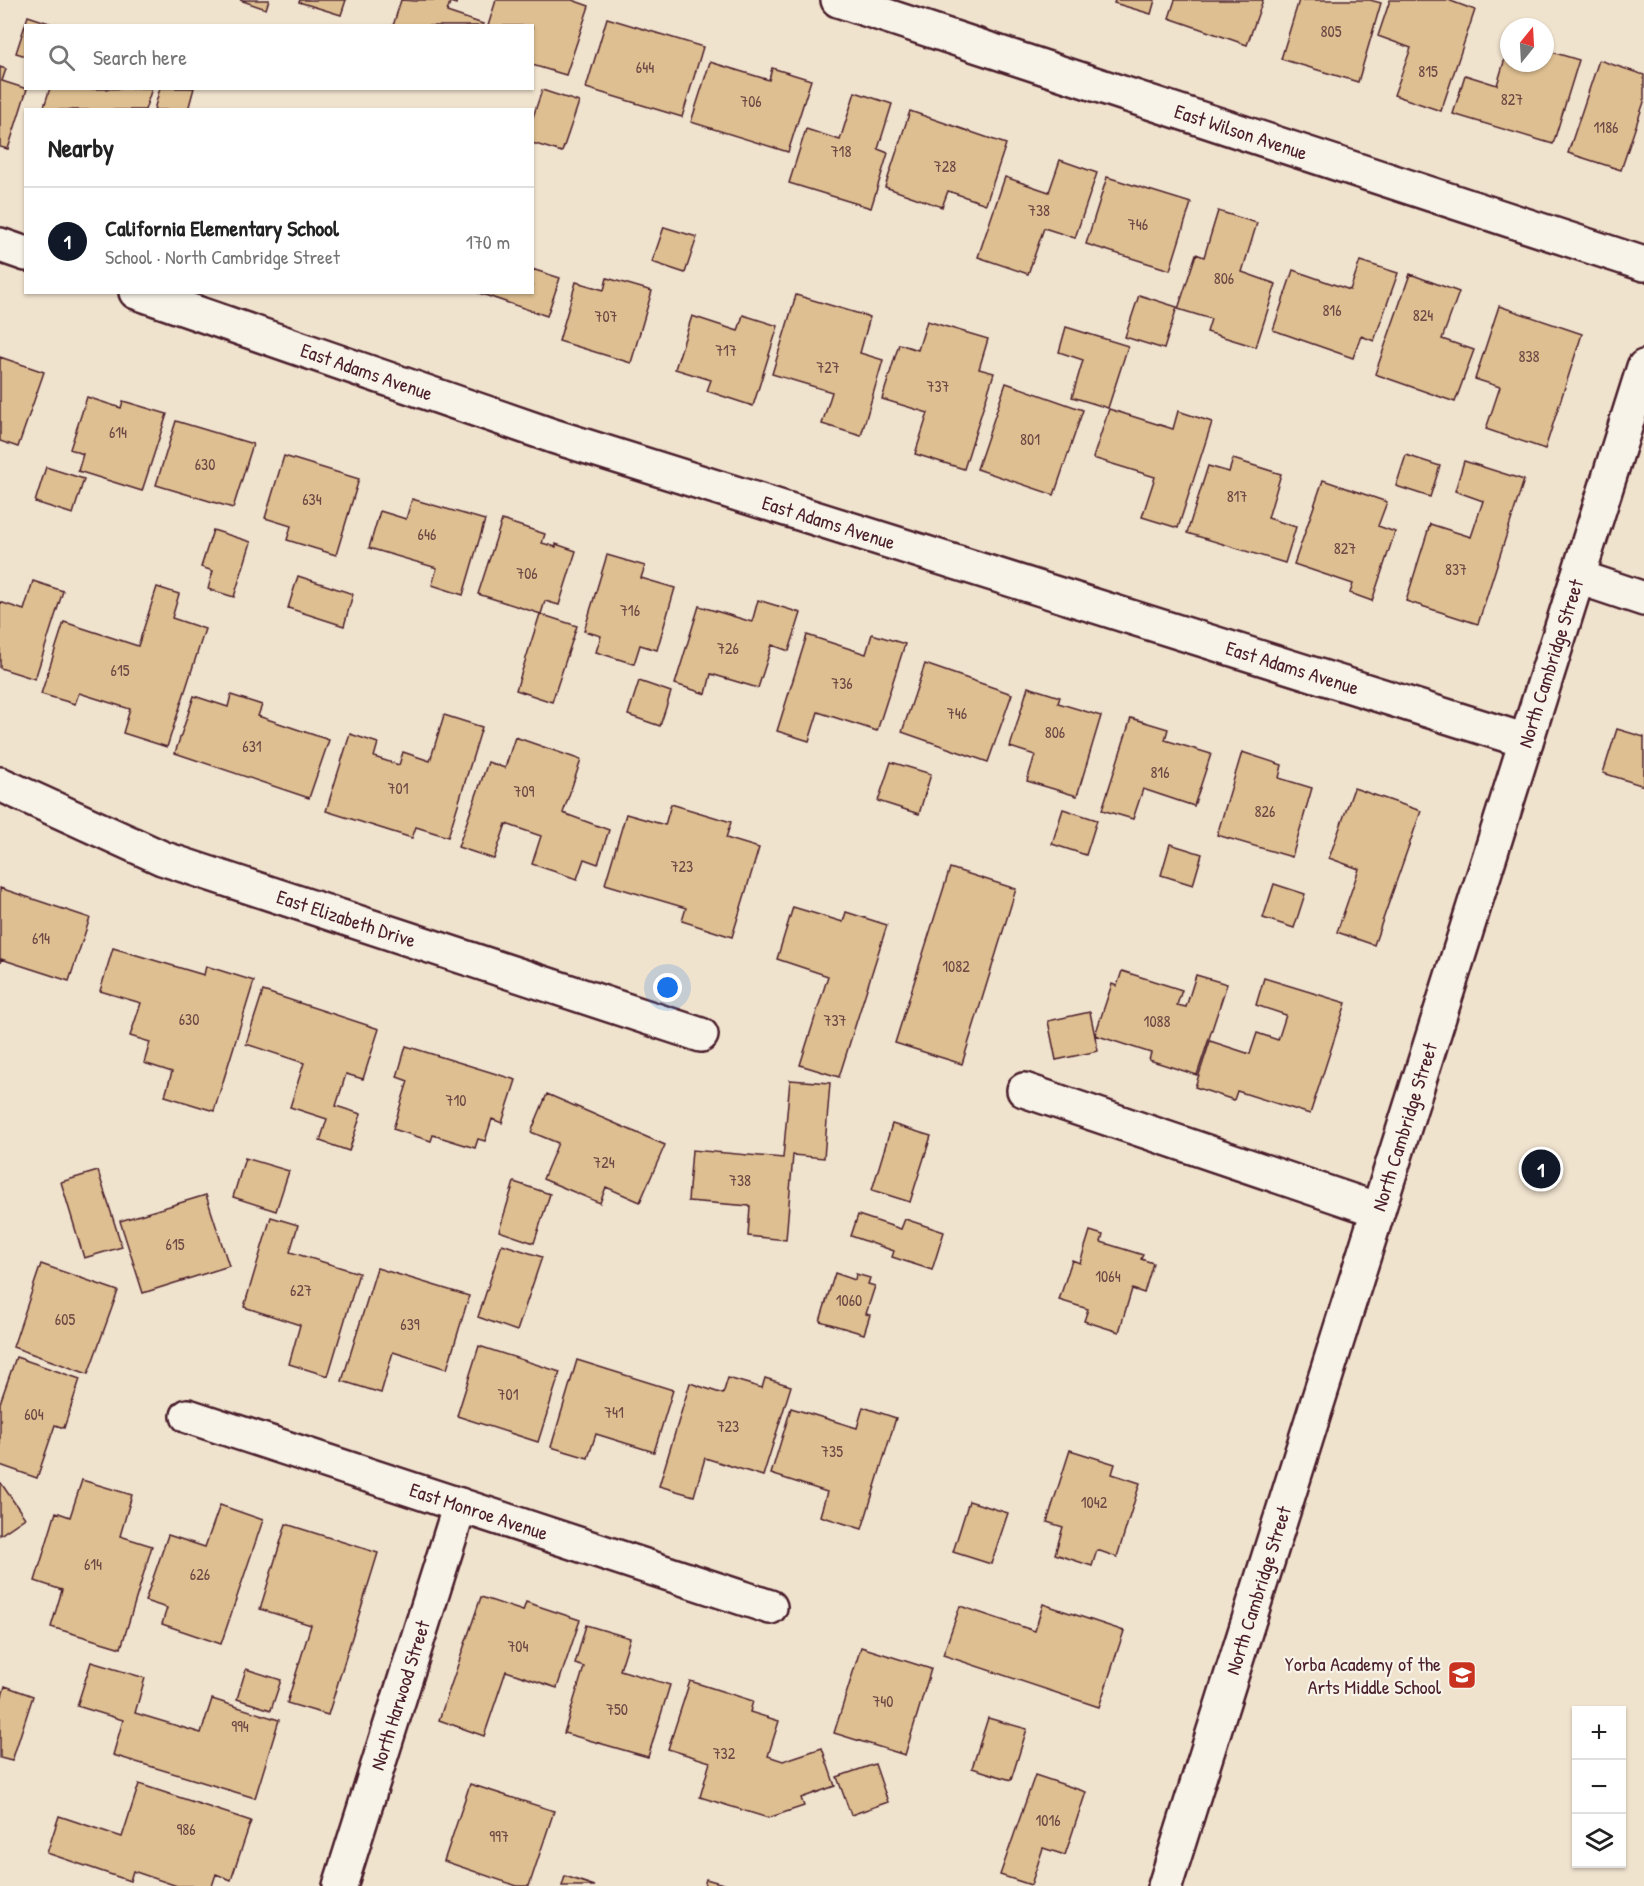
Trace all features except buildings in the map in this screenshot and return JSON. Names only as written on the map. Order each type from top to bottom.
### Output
[{"type":"street","name":"East Wilson Avenue","points":[[838,0],[1644,264]]},
{"type":"street","points":[[0,245],[24,253]]},
{"type":"street","name":"East Adams Avenue","points":[[142,294],[553,436],[1526,741]]},
{"type":"street","name":"North Cambridge Street","points":[[1165,1886],[1644,367]]},
{"type":"street","points":[[1578,577],[1644,600]]},
{"type":"street","name":"East Elizabeth Drive","points":[[0,784],[162,858],[701,1035]]},
{"type":"street","points":[[1024,1090],[1378,1209]]},
{"type":"street","name":"East Monroe Avenue","points":[[188,1416],[770,1607]]},
{"type":"street","name":"North Harwood Street","points":[[340,1886],[460,1505]]},
{"type":"place","name":"California Elementary School","points":[[1541,1169]]},
{"type":"place","name":"Yorba Academy of the Arts Middle School","points":[[1462,1675]]}]
